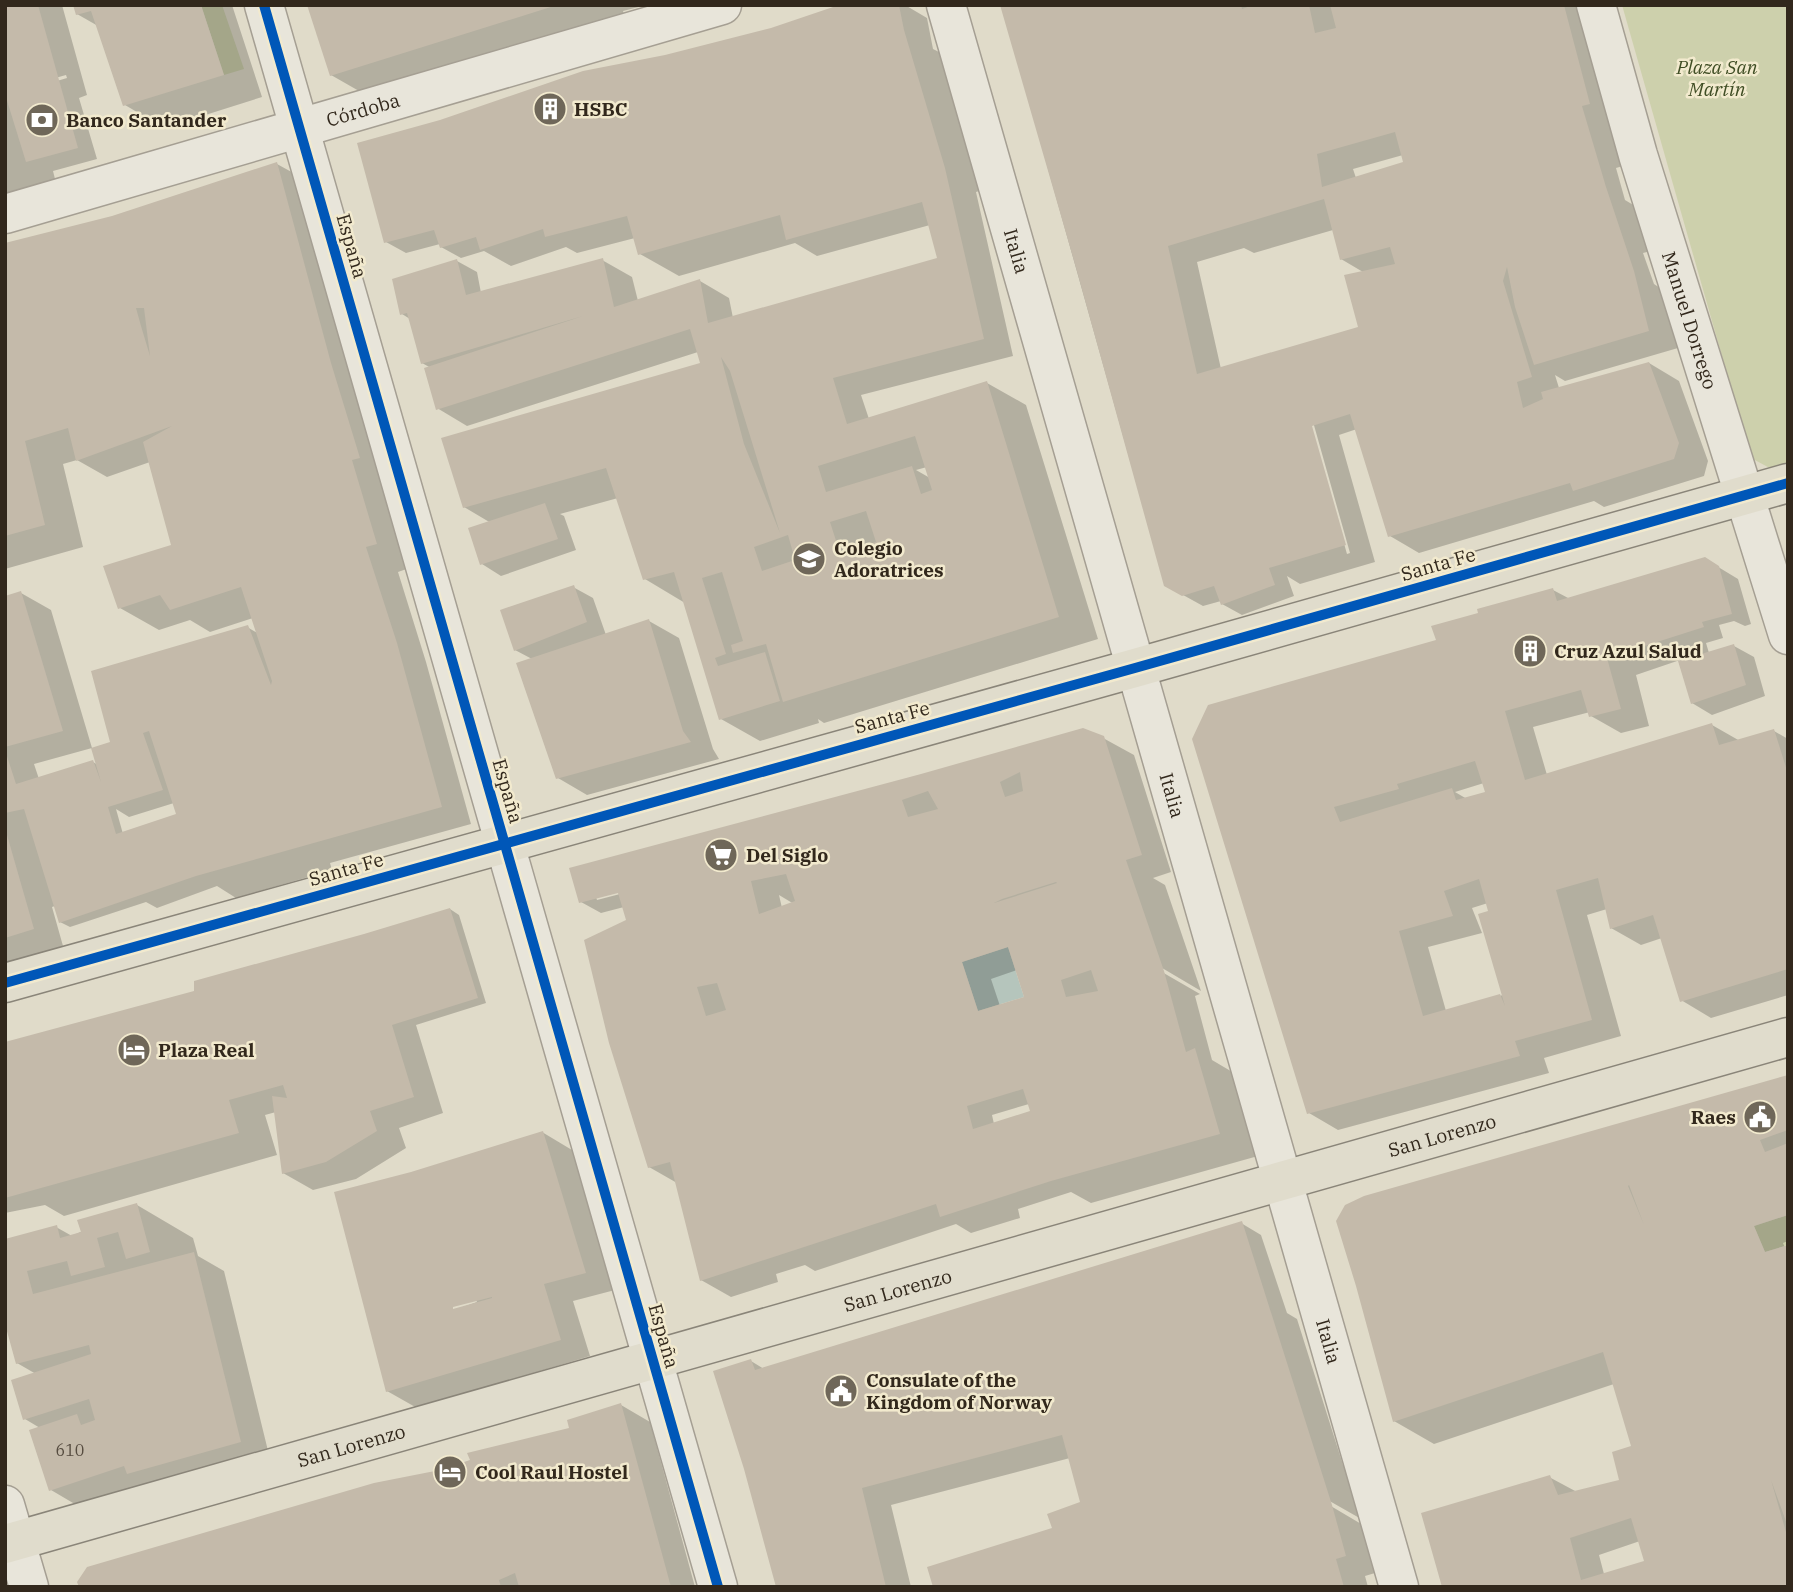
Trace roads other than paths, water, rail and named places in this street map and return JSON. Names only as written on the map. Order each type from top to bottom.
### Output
[{"type":"main road","name":"Santa Fe","points":[[5,982],[1135,668],[1788,483]]},
{"type":"main road","name":"San Lorenzo","points":[[10,1543],[1788,1037]]},
{"type":"street","name":"España","points":[[264,5],[718,1587]]},
{"type":"street","name":"Córdoba","points":[[5,214],[722,5]]},
{"type":"street","name":"Italia","points":[[946,5],[1399,1587]]},
{"type":"street","name":"Manuel Dorrego","points":[[1595,5],[1638,155],[1788,635]]},
{"type":"street","points":[[5,1505],[10,1543],[29,1587]]},
{"type":"place","name":"HSBC","points":[[550,109]]},
{"type":"place","name":"Banco Santander","points":[[42,120]]},
{"type":"place","name":"Colegio Adoratrices","points":[[809,559]]},
{"type":"place","name":"Cruz Azul Salud","points":[[1530,651]]},
{"type":"place","name":"Del Siglo","points":[[721,855]]},
{"type":"place","name":"Plaza Real","points":[[134,1050]]},
{"type":"place","name":"Raes","points":[[1760,1117]]},
{"type":"place","name":"Consulate of the Kingdom of Norway","points":[[841,1391]]},
{"type":"place","name":"Cool Raul Hostel","points":[[450,1472]]},
{"type":"park label","name":"Plaza San Martín","points":[[1717,78]]}]
